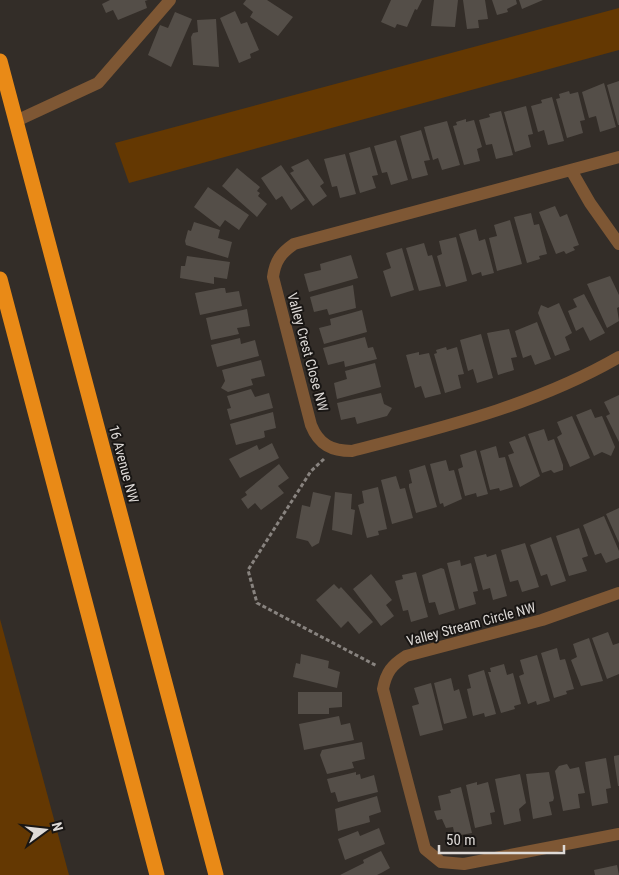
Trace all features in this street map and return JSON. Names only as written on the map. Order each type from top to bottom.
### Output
[{"type":"highway","name":"16 Avenue NW","points":[[0,61],[216,875]]},
{"type":"highway","points":[[0,280],[157,875]]},
{"type":"street","points":[[16,122],[98,83],[170,0]]},
{"type":"street","name":"Valley Crest Close NW","points":[[333,449],[320,440],[311,425],[276,292],[274,271],[282,253],[294,244],[619,158]]},
{"type":"street","points":[[571,170],[590,203],[619,244]]},
{"type":"street","points":[[333,449],[352,451],[512,406],[576,380],[619,357]]},
{"type":"street","name":"Valley Stream Circle NW","points":[[388,672],[393,665],[406,656],[542,620],[619,594]]},
{"type":"street","points":[[388,672],[383,689],[384,700],[418,828],[425,849],[433,856],[442,862],[464,864],[619,834]]},
{"type":"path","points":[[333,449],[311,471],[248,570],[257,603],[388,672]]},
{"type":"shaded area","points":[[619,8],[619,50],[129,183],[115,143]]},
{"type":"shaded area","points":[[0,619],[69,875],[0,875]]},
{"type":"building","points":[[110,0],[148,0],[145,1],[147,8],[118,20],[113,10],[106,13],[102,4]]},
{"type":"building","points":[[246,0],[267,0],[293,17],[278,36],[250,17],[253,12],[243,4]]},
{"type":"building","points":[[391,0],[422,0],[417,10],[415,9],[407,27],[397,24],[395,28],[381,22]]},
{"type":"building","points":[[434,0],[458,0],[455,27],[431,26]]},
{"type":"building","points":[[463,0],[485,0],[488,19],[478,20],[479,28],[467,29]]},
{"type":"building","points":[[492,0],[516,0],[517,4],[507,9],[508,12],[497,15]]},
{"type":"building","points":[[519,0],[543,0],[522,9]]},
{"type":"building","points":[[235,11],[241,24],[247,22],[259,50],[250,54],[251,58],[239,63],[220,18]]},
{"type":"building","points":[[175,12],[192,19],[171,67],[148,55],[160,25],[168,28]]},
{"type":"building","points":[[216,19],[219,67],[193,65],[191,37],[193,33],[198,32],[197,20]]},
{"type":"building","points":[[619,81],[619,125],[618,125],[607,85]]},
{"type":"building","points":[[604,83],[616,127],[600,132],[596,116],[589,118],[582,92]]},
{"type":"building","points":[[569,91],[570,94],[578,92],[585,120],[580,121],[583,133],[567,138],[556,99],[560,98],[559,94]]},
{"type":"building","points":[[552,97],[564,141],[548,145],[544,130],[538,132],[531,106],[542,103],[541,100]]},
{"type":"building","points":[[526,106],[533,134],[528,135],[531,147],[515,152],[504,112]]},
{"type":"building","points":[[501,111],[513,155],[496,159],[492,144],[486,145],[479,120],[490,117],[489,114]]},
{"type":"building","points":[[466,119],[466,122],[474,120],[482,147],[477,149],[480,161],[464,165],[453,126],[457,125],[456,122]]},
{"type":"building","points":[[447,121],[460,165],[442,170],[438,158],[433,160],[424,127]]},
{"type":"building","points":[[421,130],[430,160],[424,161],[428,175],[412,179],[400,136]]},
{"type":"building","points":[[396,140],[408,180],[391,185],[387,172],[382,173],[374,146]]},
{"type":"building","points":[[370,147],[378,175],[372,176],[376,188],[360,193],[349,153]]},
{"type":"building","points":[[345,154],[356,194],[340,198],[337,186],[332,187],[324,159]]},
{"type":"building","points":[[308,159],[323,181],[324,183],[320,186],[327,196],[313,206],[290,173],[294,171],[291,167]]},
{"type":"building","points":[[281,165],[305,200],[291,210],[282,196],[276,200],[261,178]]},
{"type":"building","points":[[237,168],[260,187],[257,191],[260,193],[258,196],[267,204],[257,217],[222,186]]},
{"type":"building","points":[[208,187],[249,215],[239,230],[225,220],[220,227],[194,207]]},
{"type":"building","points":[[555,206],[560,217],[567,214],[579,245],[573,247],[575,250],[566,254],[564,251],[556,254],[539,212]]},
{"type":"building","points":[[531,213],[534,225],[539,224],[547,254],[539,256],[540,259],[527,263],[514,217]]},
{"type":"building","points":[[510,220],[522,264],[497,271],[489,238],[497,236],[494,225]]},
{"type":"building","points":[[194,222],[220,230],[218,238],[232,242],[228,258],[186,245],[185,241],[188,230],[191,231]]},
{"type":"building","points":[[476,229],[479,241],[485,239],[494,273],[482,276],[481,272],[472,275],[459,234]]},
{"type":"building","points":[[456,237],[467,281],[446,287],[437,256],[442,254],[439,241]]},
{"type":"building","points":[[424,243],[428,256],[432,255],[441,286],[419,291],[406,248]]},
{"type":"building","points":[[402,248],[414,290],[391,297],[383,271],[391,268],[386,253]]},
{"type":"building","points":[[351,255],[358,278],[309,292],[304,274],[321,270],[320,264]]},
{"type":"building","points":[[187,256],[230,262],[227,279],[214,277],[214,284],[180,278],[181,266],[185,266]]},
{"type":"building","points":[[610,276],[619,295],[619,307],[617,308],[619,321],[607,328],[587,284]]},
{"type":"building","points":[[353,285],[356,308],[329,315],[327,309],[314,312],[310,297]]},
{"type":"building","points":[[225,288],[226,293],[239,291],[242,306],[200,315],[195,293]]},
{"type":"building","points":[[584,294],[605,333],[590,341],[583,327],[576,331],[568,311],[577,307],[573,299]]},
{"type":"building","points":[[559,303],[572,333],[565,337],[570,350],[555,356],[538,313],[541,305],[548,308]]},
{"type":"building","points":[[247,309],[250,326],[237,328],[239,334],[211,340],[206,318]]},
{"type":"building","points":[[362,310],[367,332],[324,344],[319,328],[331,325],[330,319]]},
{"type":"building","points":[[537,322],[551,359],[535,365],[531,355],[523,358],[515,331]]},
{"type":"building","points":[[509,329],[517,357],[511,358],[514,370],[498,375],[487,333]]},
{"type":"building","points":[[481,334],[493,378],[477,383],[473,369],[468,371],[460,340]]},
{"type":"building","points":[[365,337],[368,348],[373,347],[377,359],[345,367],[344,361],[328,365],[323,348]]},
{"type":"building","points":[[240,338],[241,344],[255,340],[259,356],[217,367],[211,345]]},
{"type":"building","points":[[446,347],[447,350],[457,347],[464,374],[458,375],[461,388],[445,393],[434,354],[437,353],[436,350]]},
{"type":"building","points":[[419,352],[419,355],[429,353],[441,394],[425,398],[421,386],[415,388],[406,355]]},
{"type":"building","points":[[261,360],[265,376],[251,379],[253,385],[228,392],[221,388],[225,381],[222,370]]},
{"type":"building","points":[[375,363],[381,387],[337,399],[334,383],[347,379],[345,371]]},
{"type":"building","points":[[251,389],[255,397],[269,393],[273,408],[230,420],[227,409],[231,408],[227,396]]},
{"type":"building","points":[[381,393],[384,404],[392,408],[387,416],[357,424],[355,417],[341,420],[337,403]]},
{"type":"building","points":[[619,395],[619,442],[606,416],[610,414],[604,402]]},
{"type":"building","points":[[591,409],[595,418],[602,416],[615,447],[611,456],[602,452],[594,456],[576,415]]},
{"type":"building","points":[[273,412],[276,428],[264,431],[265,437],[263,438],[236,445],[230,424]]},
{"type":"building","points":[[572,416],[590,458],[570,467],[557,437],[562,434],[557,422]]},
{"type":"building","points":[[544,429],[548,441],[554,439],[563,470],[554,473],[551,470],[542,473],[528,434]]},
{"type":"building","points":[[525,436],[540,476],[520,487],[508,455],[514,453],[509,442]]},
{"type":"building","points":[[272,443],[279,458],[240,478],[229,459],[257,445],[259,450]]},
{"type":"building","points":[[496,446],[499,458],[505,457],[513,487],[500,491],[499,488],[490,490],[480,451]]},
{"type":"building","points":[[476,450],[488,494],[477,497],[476,493],[465,496],[458,469],[463,467],[460,455]]},
{"type":"building","points":[[446,460],[449,471],[454,470],[462,499],[444,507],[443,503],[440,504],[430,464]]},
{"type":"building","points":[[279,464],[289,478],[278,486],[284,493],[261,510],[255,503],[248,509],[241,499],[247,495],[245,492]]},
{"type":"building","points":[[425,465],[437,507],[416,513],[409,487],[409,484],[412,483],[409,470]]},
{"type":"building","points":[[396,476],[400,489],[405,488],[413,518],[392,524],[381,480]]},
{"type":"building","points":[[378,487],[387,529],[378,531],[379,535],[367,538],[358,505],[364,503],[362,491]]},
{"type":"building","points":[[313,492],[331,496],[319,543],[312,547],[308,541],[296,538],[302,505],[310,507]]},
{"type":"building","points":[[335,492],[352,494],[351,509],[355,510],[352,535],[332,530]]},
{"type":"building","points":[[619,508],[619,543],[606,514]]},
{"type":"building","points":[[604,516],[619,551],[619,558],[606,563],[601,553],[595,555],[583,525]]},
{"type":"building","points":[[579,528],[588,556],[582,558],[587,571],[569,576],[556,536]]},
{"type":"building","points":[[551,537],[566,581],[551,586],[547,574],[541,576],[530,545]]},
{"type":"building","points":[[525,543],[539,587],[522,592],[518,580],[510,582],[501,550]]},
{"type":"building","points":[[486,554],[487,557],[496,554],[507,596],[493,600],[490,588],[483,590],[474,557]]},
{"type":"building","points":[[460,560],[461,566],[471,563],[478,591],[473,592],[476,604],[459,609],[447,563]]},
{"type":"building","points":[[441,568],[444,569],[455,610],[439,615],[435,602],[429,603],[422,575]]},
{"type":"building","points":[[416,572],[428,617],[411,622],[408,610],[403,611],[395,581],[403,579],[402,575]]},
{"type":"building","points":[[371,574],[392,600],[386,605],[394,616],[381,626],[353,589]]},
{"type":"building","points":[[334,584],[339,589],[341,587],[373,622],[359,634],[348,621],[341,628],[316,600]]},
{"type":"building","points":[[608,632],[613,645],[619,643],[619,674],[607,679],[592,638]]},
{"type":"building","points":[[589,638],[603,681],[581,686],[571,660],[577,657],[573,644]]},
{"type":"building","points":[[557,648],[560,660],[565,659],[574,689],[566,691],[567,694],[554,698],[541,653]]},
{"type":"building","points":[[301,654],[329,661],[328,668],[340,672],[337,688],[293,677],[296,663],[300,664]]},
{"type":"building","points":[[537,655],[550,701],[537,705],[536,701],[528,704],[519,676],[524,674],[520,660]]},
{"type":"building","points":[[504,664],[507,675],[513,673],[521,704],[514,706],[515,709],[501,713],[488,672],[491,672],[490,668]]},
{"type":"building","points":[[484,670],[496,714],[485,717],[484,713],[473,716],[467,689],[471,688],[468,675]]},
{"type":"building","points":[[451,678],[454,691],[459,689],[467,718],[444,724],[434,683]]},
{"type":"building","points":[[431,683],[443,730],[420,736],[412,706],[419,704],[414,688]]},
{"type":"building","points":[[298,692],[342,692],[342,707],[329,708],[329,714],[298,714]]},
{"type":"building","points":[[339,716],[341,725],[350,723],[354,740],[304,750],[299,724]]},
{"type":"building","points":[[362,742],[365,759],[352,762],[354,768],[327,774],[320,755],[322,750]]},
{"type":"building","points":[[619,755],[619,786],[618,786],[614,756]]},
{"type":"building","points":[[606,758],[611,788],[606,789],[608,803],[592,806],[585,762]]},
{"type":"building","points":[[567,764],[570,769],[579,767],[585,793],[578,794],[580,808],[563,811],[555,771],[559,766]]},
{"type":"building","points":[[356,772],[356,775],[360,774],[361,779],[374,775],[378,792],[338,802],[335,792],[331,793],[327,779]]},
{"type":"building","points":[[549,772],[554,798],[553,801],[549,802],[552,815],[533,819],[526,774]]},
{"type":"building","points":[[520,774],[526,803],[519,809],[521,821],[504,825],[495,779]]},
{"type":"building","points":[[477,782],[477,785],[488,782],[495,812],[490,813],[492,824],[475,828],[466,785]]},
{"type":"building","points":[[461,787],[472,833],[455,836],[453,827],[446,828],[442,819],[437,820],[434,811],[441,810],[438,796],[451,793],[450,790]]},
{"type":"building","points":[[377,796],[381,812],[369,816],[370,822],[338,831],[335,809]]},
{"type":"building","points":[[379,828],[385,844],[345,860],[338,839],[358,831],[360,836]]},
{"type":"building","points":[[381,851],[390,868],[377,875],[340,875],[364,863],[363,860]]},
{"type":"building","points":[[617,865],[619,875],[595,875],[594,870]]}]
